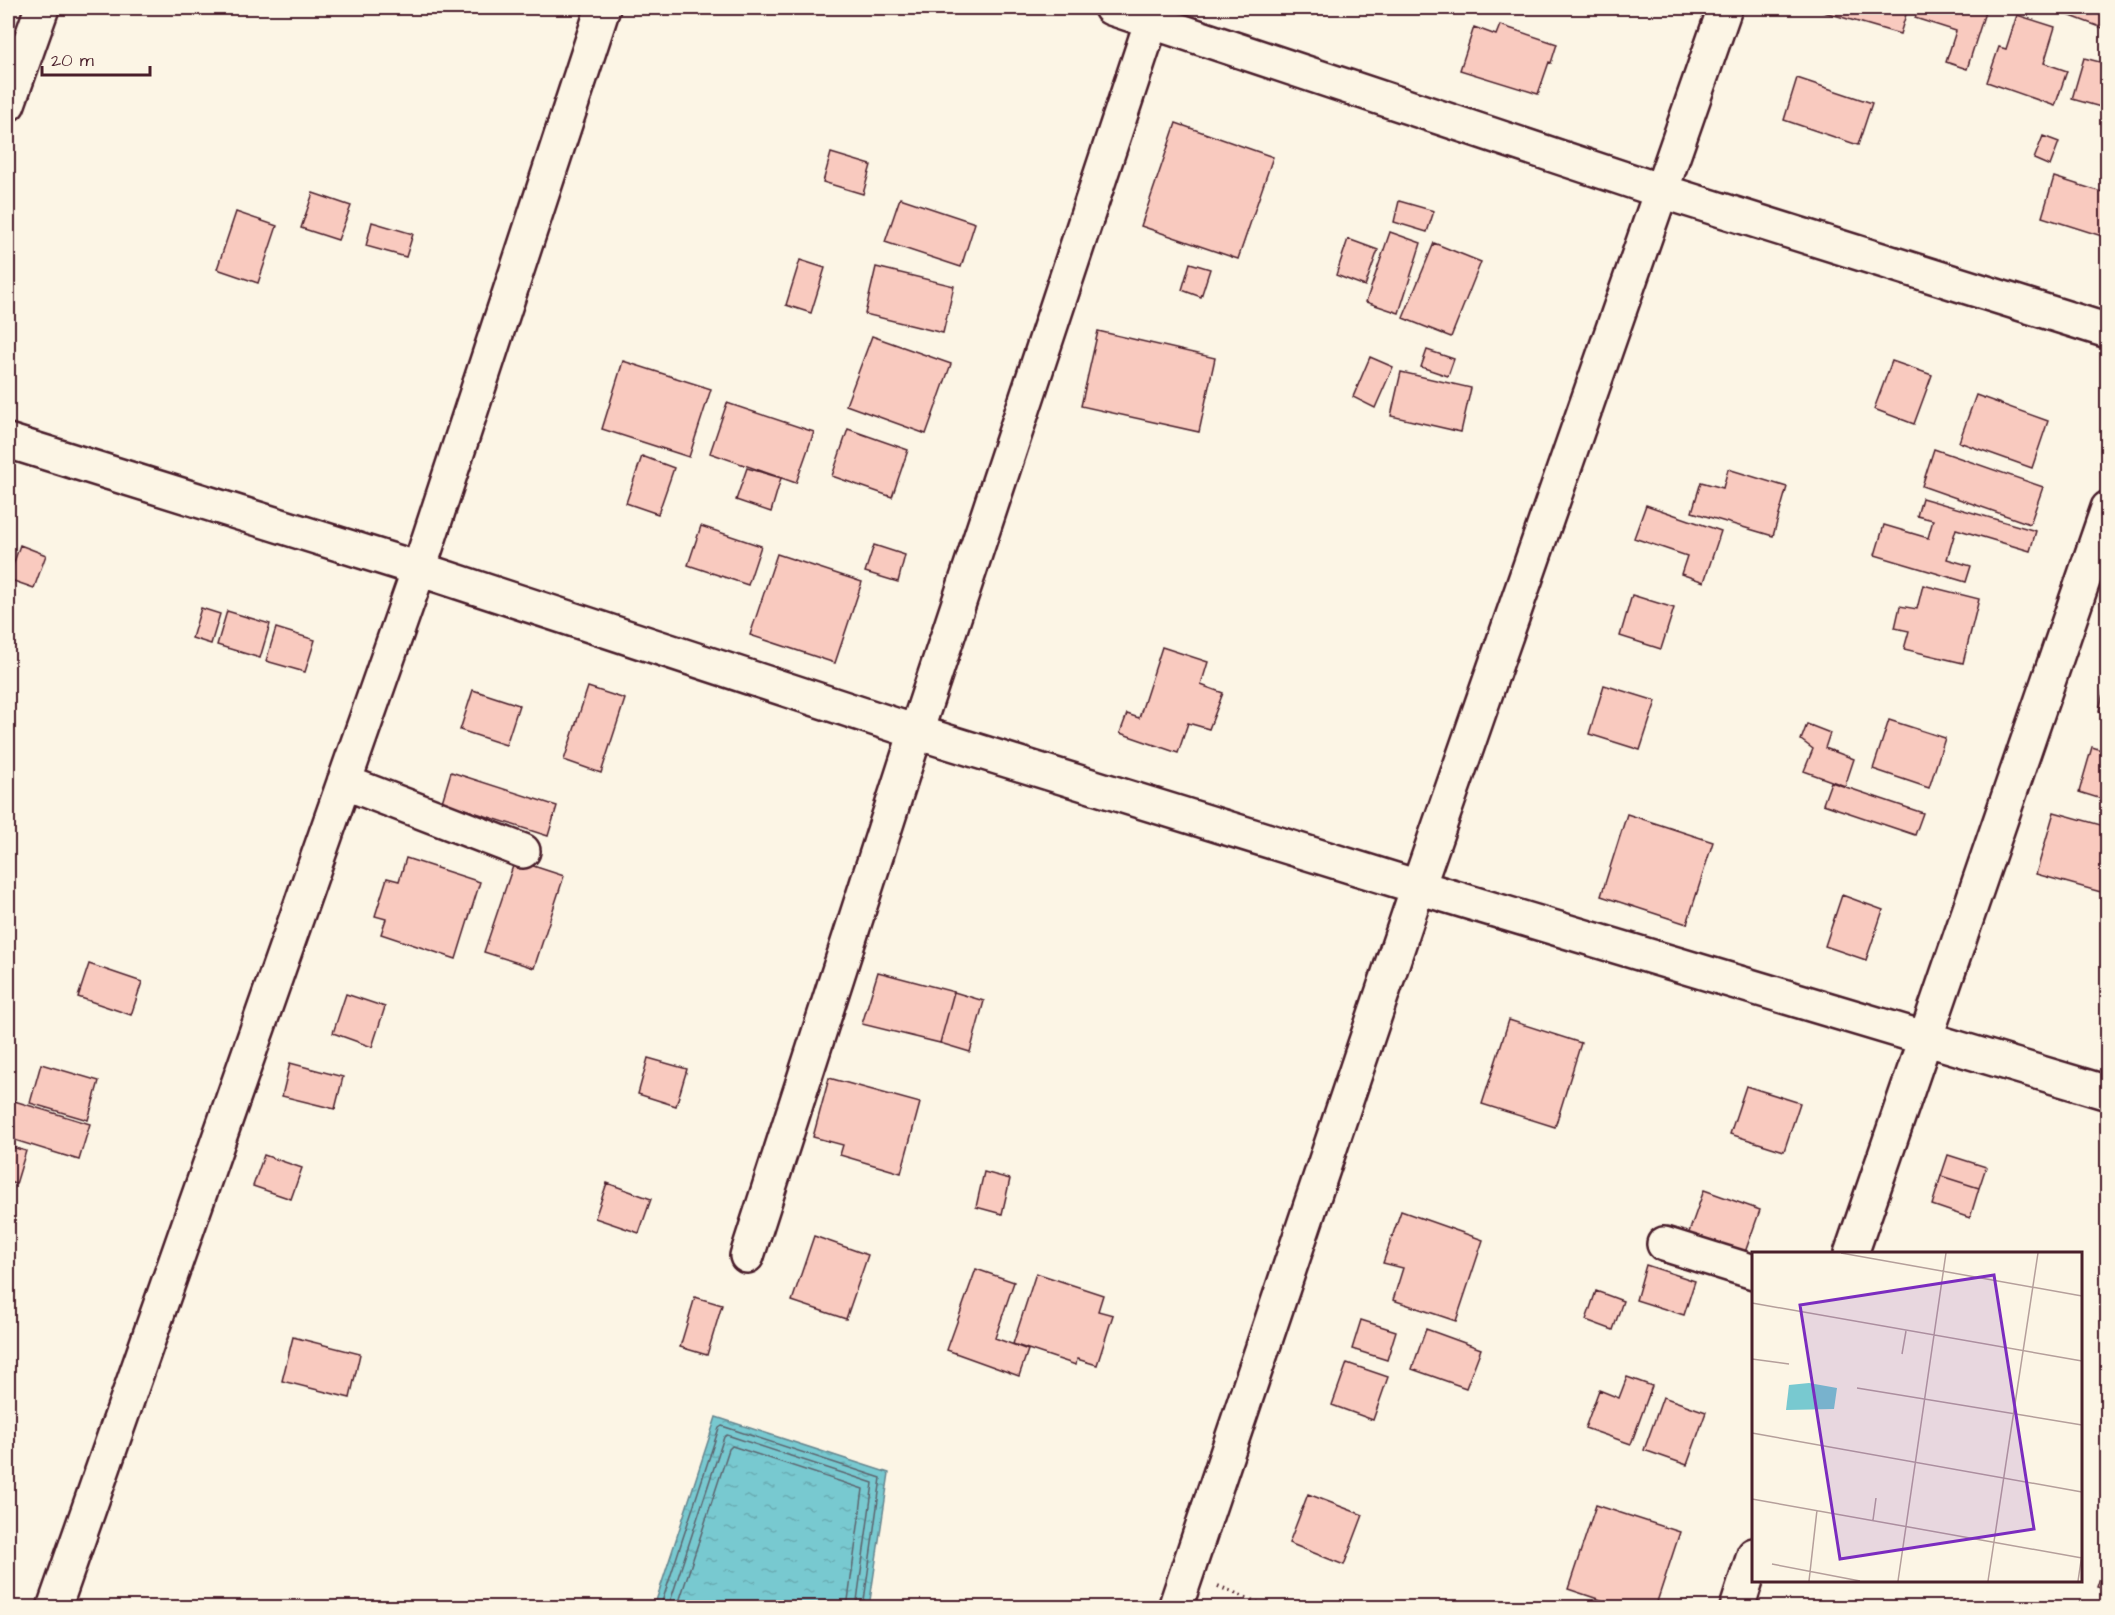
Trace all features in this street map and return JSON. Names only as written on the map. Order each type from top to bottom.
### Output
[{"type":"street","points":[[8,104],[42,8]]},
{"type":"street","points":[[54,1608],[419,569],[603,8]]},
{"type":"street","points":[[1111,8],[1154,14],[1661,191],[2108,332]]},
{"type":"street","points":[[1175,1608],[1418,887],[1725,8]]},
{"type":"street","points":[[747,1256],[916,732],[1154,14]]},
{"type":"street","points":[[8,441],[419,569],[916,732],[1418,887],[2108,1093]]},
{"type":"street","points":[[1852,1252],[2108,508]]},
{"type":"street","points":[[344,782],[523,851]]},
{"type":"street","points":[[1664,1244],[1752,1271]]},
{"type":"street","points":[[1737,1608],[1752,1561]]},
{"type":"path","points":[[1187,1574],[1270,1608]]},
{"type":"water","points":[[716,1417],[889,1473],[869,1607],[654,1607]]},
{"type":"building","points":[[1289,8],[1315,8],[1313,15]]},
{"type":"building","points":[[1810,8],[1908,8],[1900,34]]},
{"type":"building","points":[[1919,8],[1986,9],[1967,69],[1946,62],[1956,31],[1915,18]]},
{"type":"building","points":[[2070,8],[2108,8],[2108,17],[2103,28],[2068,15]]},
{"type":"building","points":[[2017,15],[2055,27],[2044,63],[2067,71],[2055,106],[1987,82],[1999,47],[2006,49]]},
{"type":"building","points":[[1500,25],[1557,44],[1538,94],[1460,70],[1474,27],[1496,35]]},
{"type":"building","points":[[2084,58],[2108,64],[2108,109],[2072,99]]},
{"type":"building","points":[[1797,78],[1872,103],[1858,145],[1784,120]]},
{"type":"building","points":[[1176,123],[1273,157],[1238,259],[1141,226]]},
{"type":"building","points":[[2043,136],[2059,142],[2050,166],[2034,159]]},
{"type":"building","points":[[831,153],[871,165],[863,194],[823,182]]},
{"type":"building","points":[[2054,177],[2108,194],[2108,238],[2042,217]]},
{"type":"building","points":[[313,193],[351,206],[338,240],[301,228]]},
{"type":"building","points":[[900,198],[975,223],[961,267],[885,242]]},
{"type":"building","points":[[1399,201],[1434,211],[1427,232],[1394,222]]},
{"type":"building","points":[[236,212],[277,226],[258,283],[217,269]]},
{"type":"building","points":[[372,222],[413,234],[406,257],[366,246]]},
{"type":"building","points":[[1390,232],[1421,243],[1399,313],[1366,302]]},
{"type":"building","points":[[1348,239],[1378,250],[1365,286],[1336,275]]},
{"type":"building","points":[[1434,243],[1481,262],[1451,337],[1403,318]]},
{"type":"building","points":[[800,260],[825,268],[811,313],[786,305]]},
{"type":"building","points":[[1190,263],[1210,269],[1201,297],[1182,290]]},
{"type":"building","points":[[876,267],[954,286],[943,333],[865,314]]},
{"type":"building","points":[[1098,331],[1215,358],[1199,432],[1081,406]]},
{"type":"building","points":[[872,336],[951,364],[926,434],[846,405]]},
{"type":"building","points":[[1427,350],[1454,359],[1448,376],[1421,367]]},
{"type":"building","points":[[1370,357],[1393,367],[1375,408],[1353,397]]},
{"type":"building","points":[[623,361],[711,389],[689,457],[602,429]]},
{"type":"building","points":[[1892,361],[1932,375],[1914,424],[1874,409]]},
{"type":"building","points":[[1401,372],[1471,388],[1461,432],[1391,416]]},
{"type":"building","points":[[1976,395],[2048,421],[2032,468],[1959,442]]},
{"type":"building","points":[[727,403],[814,432],[796,483],[710,453]]},
{"type":"building","points":[[848,429],[908,450],[892,497],[832,476]]},
{"type":"building","points":[[1934,449],[2043,487],[2030,524],[1922,486]]},
{"type":"building","points":[[642,456],[674,468],[658,514],[626,503]]},
{"type":"building","points":[[747,468],[781,478],[771,512],[736,500]]},
{"type":"building","points":[[1728,469],[1787,487],[1773,536],[1692,512],[1701,482],[1723,488]]},
{"type":"building","points":[[1922,498],[2036,531],[2030,551],[1956,529],[1947,559],[1971,566],[1966,582],[1875,555],[1884,525],[1928,538],[1933,520],[1917,516]]},
{"type":"building","points":[[1646,505],[1721,531],[1704,582],[1681,574],[1687,556],[1634,538]]},
{"type":"building","points":[[701,526],[761,546],[748,585],[688,565]]},
{"type":"building","points":[[20,545],[46,555],[34,588],[8,579]]},
{"type":"building","points":[[874,545],[905,555],[898,582],[865,572]]},
{"type":"building","points":[[777,554],[862,582],[835,663],[750,635]]},
{"type":"building","points":[[1923,585],[1979,599],[1963,663],[1904,649],[1909,631],[1895,628],[1900,606],[1917,609]]},
{"type":"building","points":[[1632,595],[1674,608],[1661,649],[1620,636]]},
{"type":"building","points":[[201,608],[220,614],[211,644],[192,638]]},
{"type":"building","points":[[227,611],[270,624],[260,658],[217,645]]},
{"type":"building","points":[[276,628],[315,640],[305,672],[266,661]]},
{"type":"building","points":[[2108,643],[2108,663],[2102,661]]},
{"type":"building","points":[[1162,647],[1208,662],[1201,685],[1223,693],[1209,729],[1188,723],[1178,753],[1120,733],[1127,714],[1139,718]]},
{"type":"building","points":[[2108,675],[2108,713],[2099,711]]},
{"type":"building","points":[[1604,685],[1656,701],[1640,750],[1589,734]]},
{"type":"building","points":[[588,687],[625,699],[601,773],[564,760]]},
{"type":"building","points":[[473,690],[519,705],[506,745],[460,730]]},
{"type":"building","points":[[1889,720],[1945,738],[1929,788],[1873,769]]},
{"type":"building","points":[[1807,724],[1830,733],[1825,748],[1854,759],[1845,786],[1804,771],[1813,749],[1801,740]]},
{"type":"building","points":[[2092,747],[2108,752],[2108,801],[2079,792]]},
{"type":"building","points":[[451,772],[557,806],[548,836],[442,802]]},
{"type":"building","points":[[1831,782],[1923,813],[1915,835],[1823,804]]},
{"type":"building","points":[[2054,812],[2108,827],[2108,894],[2036,874]]},
{"type":"building","points":[[1627,814],[1713,842],[1687,924],[1601,896]]},
{"type":"building","points":[[406,858],[480,882],[456,959],[381,934],[386,919],[375,916],[387,878],[399,881]]},
{"type":"building","points":[[515,860],[564,876],[534,968],[484,952]]},
{"type":"building","points":[[1842,895],[1883,910],[1866,960],[1825,946]]},
{"type":"building","points":[[89,964],[142,982],[131,1015],[78,997]]},
{"type":"building","points":[[878,972],[954,992],[940,1043],[862,1024]]},
{"type":"building","points":[[954,992],[984,1001],[970,1052],[940,1043]]},
{"type":"building","points":[[346,994],[385,1007],[372,1047],[333,1033]]},
{"type":"building","points":[[1509,1020],[1581,1043],[1555,1127],[1482,1104]]},
{"type":"building","points":[[648,1058],[687,1069],[676,1106],[638,1094]]},
{"type":"building","points":[[290,1063],[343,1077],[335,1109],[282,1096]]},
{"type":"building","points":[[41,1064],[99,1081],[88,1120],[30,1103]]},
{"type":"building","points":[[829,1078],[920,1103],[901,1173],[840,1155],[843,1145],[813,1137]]},
{"type":"building","points":[[1746,1086],[1800,1103],[1784,1151],[1730,1134]]},
{"type":"building","points":[[11,1100],[90,1124],[79,1160],[8,1138],[8,1113]]},
{"type":"building","points":[[8,1146],[26,1151],[16,1184],[8,1182]]},
{"type":"building","points":[[264,1155],[302,1168],[291,1199],[253,1186]]},
{"type":"building","points":[[1948,1155],[1986,1167],[1979,1188],[1941,1176]]},
{"type":"building","points":[[984,1172],[1010,1179],[1002,1214],[976,1207]]},
{"type":"building","points":[[1941,1176],[1979,1188],[1970,1218],[1932,1205]]},
{"type":"building","points":[[607,1183],[651,1199],[639,1233],[595,1218]]},
{"type":"building","points":[[1704,1190],[1760,1210],[1743,1258],[1687,1238]]},
{"type":"building","points":[[1401,1211],[1483,1240],[1456,1321],[1393,1300],[1403,1268],[1383,1263]]},
{"type":"building","points":[[814,1236],[868,1255],[846,1319],[792,1301]]},
{"type":"building","points":[[1646,1265],[1695,1281],[1684,1315],[1636,1300]]},
{"type":"building","points":[[976,1269],[1014,1282],[995,1338],[1028,1350],[1019,1376],[947,1350]]},
{"type":"building","points":[[1036,1273],[1103,1295],[1098,1311],[1113,1315],[1097,1365],[1077,1359],[1076,1365],[1013,1344]]},
{"type":"building","points":[[1596,1291],[1623,1301],[1613,1330],[1586,1320]]},
{"type":"building","points":[[695,1297],[722,1305],[707,1355],[680,1347]]},
{"type":"building","points":[[1361,1320],[1396,1331],[1387,1360],[1352,1349]]},
{"type":"building","points":[[1426,1329],[1481,1349],[1466,1388],[1412,1369]]},
{"type":"building","points":[[293,1337],[360,1354],[350,1398],[282,1381]]},
{"type":"building","points":[[1347,1363],[1388,1377],[1373,1420],[1332,1405]]},
{"type":"building","points":[[1627,1377],[1652,1386],[1631,1444],[1585,1428],[1599,1390],[1619,1398]]},
{"type":"building","points":[[1663,1397],[1706,1412],[1687,1465],[1644,1450]]},
{"type":"building","points":[[1308,1494],[1363,1515],[1344,1565],[1289,1543]]},
{"type":"building","points":[[1596,1505],[1680,1532],[1655,1608],[1625,1608],[1568,1589]]},
{"type":"building","points":[[2108,1554],[2108,1590],[2097,1587]]}]
